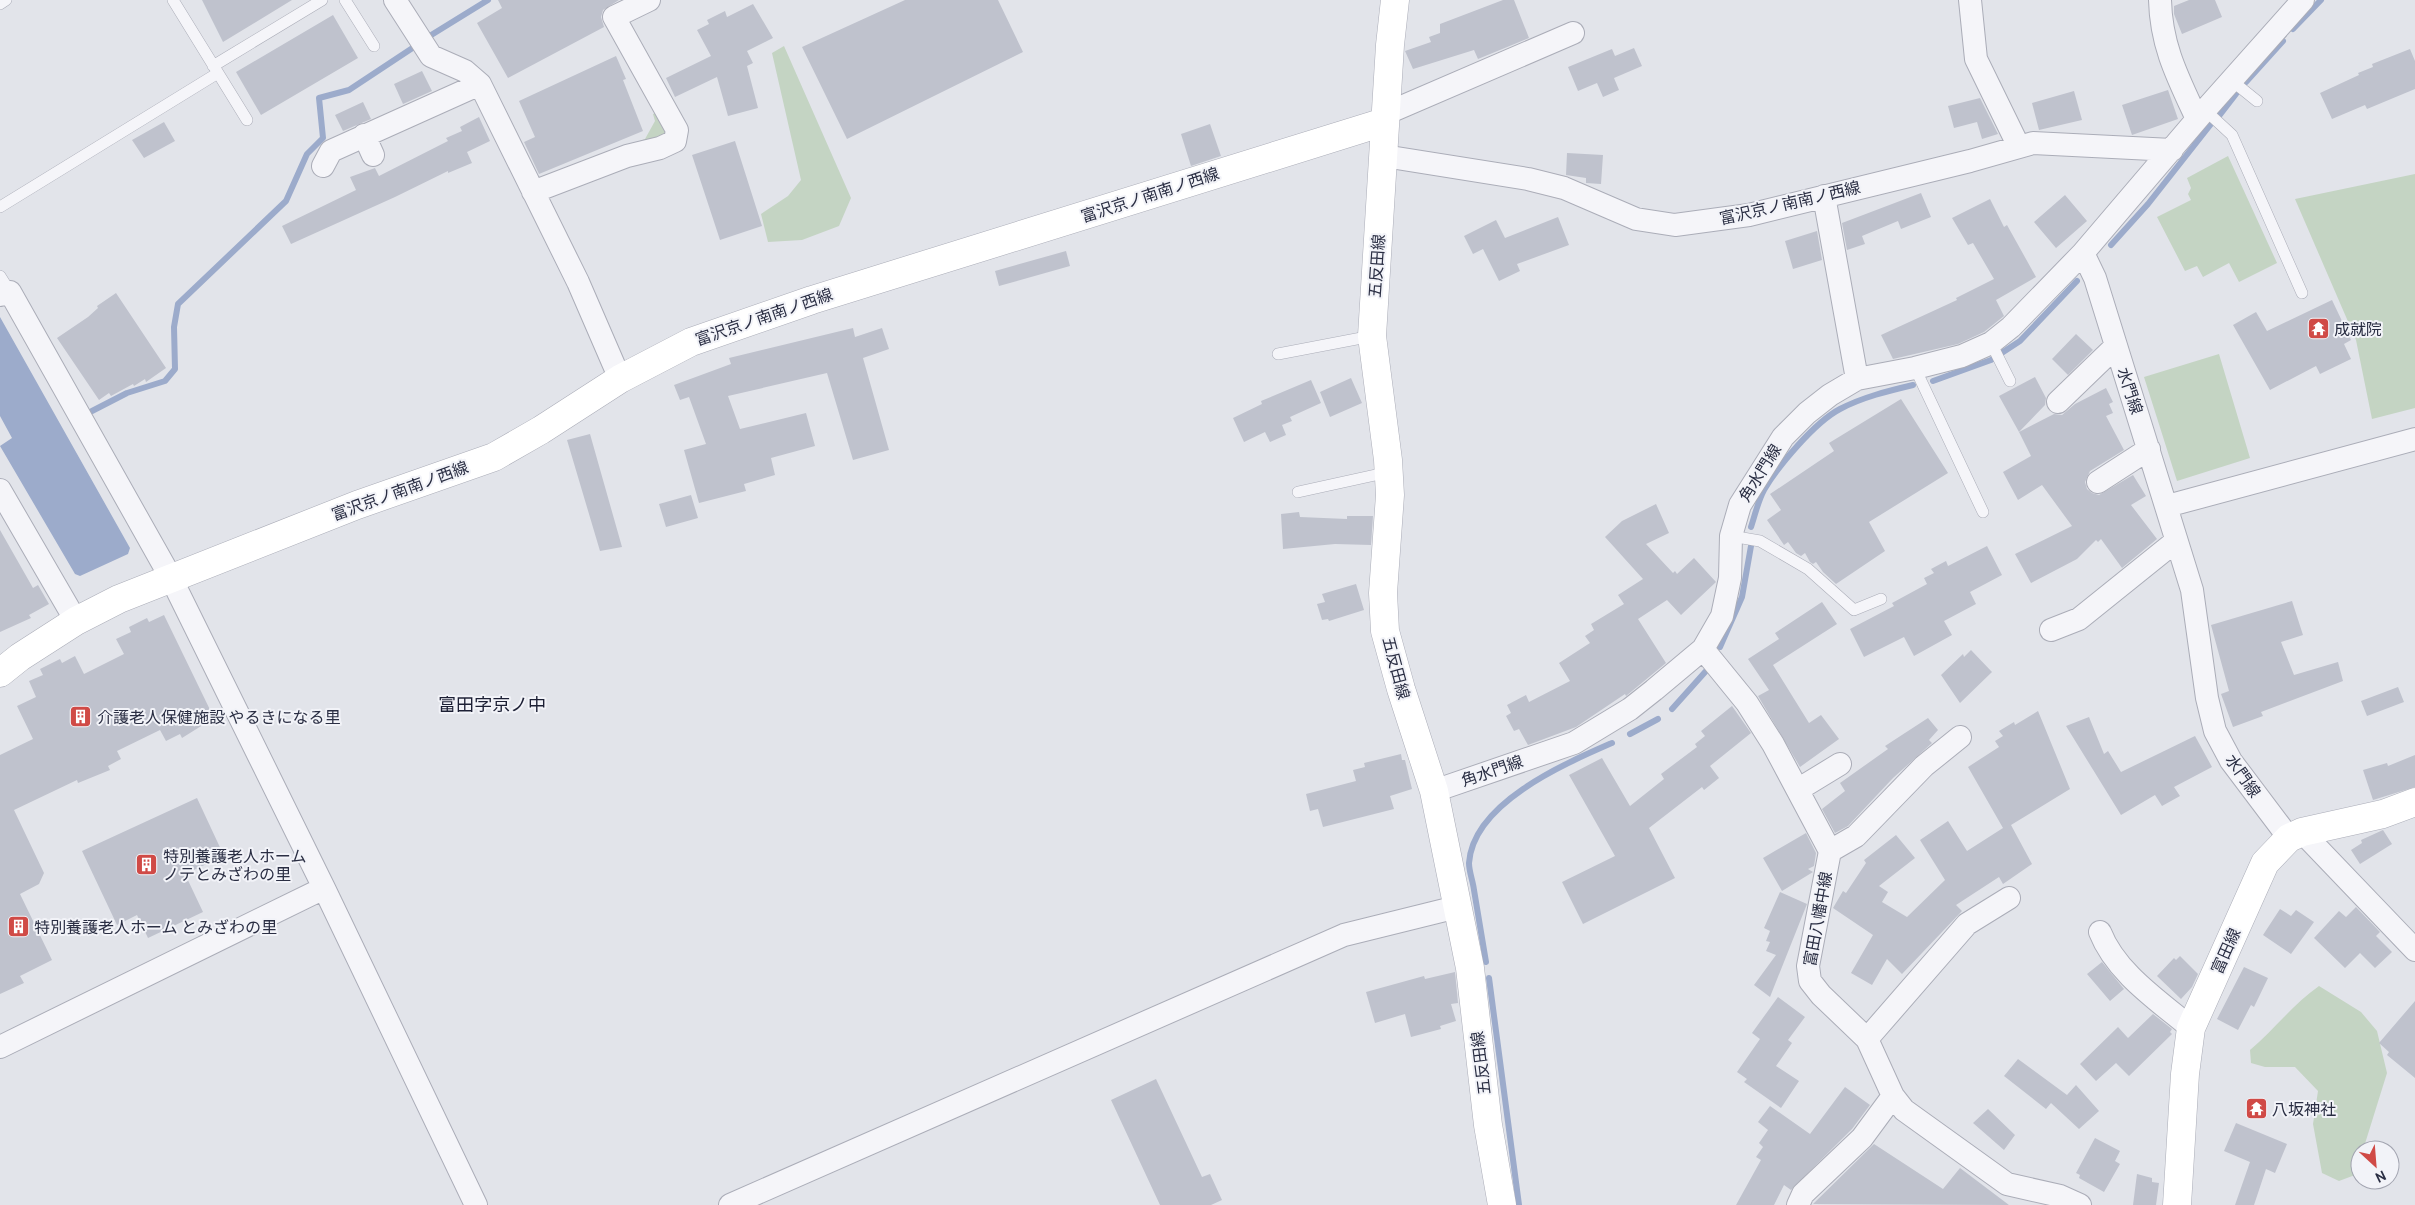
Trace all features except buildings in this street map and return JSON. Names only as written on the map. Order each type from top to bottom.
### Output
[{"type":"street","points":[[395,0],[431,56],[465,71],[480,84],[578,282],[620,380]]},
{"type":"street","points":[[533,192],[627,156],[660,148],[675,141],[677,130],[614,17],[649,0]]},
{"type":"street","name":"五反田線","points":[[1395,0],[1385,118],[1372,336],[1389,472],[1390,495],[1383,593],[1386,631],[1401,689],[1434,791],[1470,968],[1488,1125],[1502,1205]]},
{"type":"street","points":[[1970,0],[1976,59],[2019,147]]},
{"type":"street","points":[[2160,0],[2161,26],[2174,70],[2201,114]]},
{"type":"street","points":[[2083,253],[2201,114],[2303,0]]},
{"type":"street","points":[[1385,118],[1573,33]]},
{"type":"street","points":[[323,166],[331,151],[369,145],[480,84]]},
{"type":"street","name":"富沢京ノ南南ノ西線","points":[[0,672],[76,621],[119,600],[357,505],[494,456],[542,430],[620,380],[691,342],[812,300],[1385,118]]},
{"type":"street","name":"富沢京ノ南南ノ西線","points":[[1384,156],[1528,179],[1564,188],[1636,219],[1675,225],[1749,215],[1970,161],[2033,142],[2172,150]]},
{"type":"street","points":[[1824,196],[1857,379]]},
{"type":"street","name":"角水門線","points":[[1434,791],[1574,742],[1630,709],[1703,649],[1722,616],[1730,578],[1731,536],[1740,505],[1783,438],[1807,413],[1830,395],[1857,379],[1914,368],[1992,346],[2012,328],[2083,253]]},
{"type":"street","name":"水門線","points":[[2083,253],[2095,278],[2192,590],[2207,698],[2215,731],[2231,761],[2296,835],[2415,950]]},
{"type":"street","points":[[3,288],[172,578],[324,888],[476,1205]]},
{"type":"street","points":[[2058,402],[2116,346]]},
{"type":"street","points":[[2167,506],[2415,439]]},
{"type":"street","points":[[2098,482],[2149,449]]},
{"type":"street","points":[[0,490],[76,621]]},
{"type":"street","points":[[2051,630],[2079,619],[2176,541]]},
{"type":"street","name":"富田八幡中線","points":[[1703,649],[1747,703],[1799,790],[1830,851],[1808,966],[1810,981],[1821,995],[1867,1039],[1893,1096],[1904,1110],[2007,1184],[2060,1196],[2080,1205]]},
{"type":"street","points":[[1830,851],[1856,836],[1924,766],[1960,736]]},
{"type":"street","points":[[1799,790],[1840,764]]},
{"type":"street","points":[[2296,835],[2382,814],[2415,802]]},
{"type":"street","name":"富田線","points":[[2177,1205],[2185,1074],[2191,1028],[2265,863],[2296,835]]},
{"type":"street","points":[[0,1047],[324,888]]},
{"type":"street","points":[[1867,1039],[1966,924],[2009,898]]},
{"type":"street","points":[[730,1205],[1344,935],[1457,907]]},
{"type":"street","points":[[2100,932],[2114,957],[2138,983],[2191,1028]]},
{"type":"street","points":[[1798,1205],[1803,1194],[1862,1138],[1893,1096]]},
{"type":"lane","points":[[0,4],[6,0]]},
{"type":"lane","points":[[173,0],[247,120]]},
{"type":"lane","points":[[0,207],[322,0]]},
{"type":"lane","points":[[345,0],[374,46]]},
{"type":"lane","points":[[2231,80],[2257,101]]},
{"type":"lane","points":[[2201,114],[2232,136],[2302,293]]},
{"type":"lane","points":[[1278,354],[1372,336]]},
{"type":"lane","points":[[1992,346],[2010,381]]},
{"type":"lane","points":[[1914,368],[1983,512]]},
{"type":"lane","points":[[1298,492],[1389,472]]},
{"type":"lane","points":[[1731,536],[1760,541],[1808,570],[1854,610],[1881,599]]},
{"type":"green space","points":[[784,46],[851,198],[839,226],[802,240],[768,242],[761,214],[788,196],[801,180],[772,53]]},
{"type":"green space","points":[[661,110],[670,139],[547,176],[645,139],[655,121],[653,114]]},
{"type":"green space","points":[[2228,156],[2277,263],[2239,282],[2229,263],[2203,277],[2197,266],[2185,271],[2157,217],[2191,200],[2188,194],[2191,188],[2187,178]]},
{"type":"green space","points":[[2415,174],[2415,408],[2372,419],[2356,340],[2295,199]]},
{"type":"green space","points":[[2219,354],[2250,458],[2177,481],[2144,377]]},
{"type":"green space","points":[[2319,986],[2361,1012],[2377,1031],[2387,1073],[2366,1140],[2350,1140],[2350,1177],[2339,1181],[2322,1173],[2313,1124],[2318,1091],[2295,1067],[2265,1067],[2251,1063],[2250,1050]]},
{"type":"water","points":[[0,317],[130,548],[128,554],[80,576],[75,574],[0,446],[12,438],[0,416]]},
{"type":"waterway","points":[[428,37],[488,0]]},
{"type":"waterway","points":[[2293,29],[2321,0]]},
{"type":"waterway","points":[[2246,82],[2283,41]]},
{"type":"waterway","points":[[92,411],[127,393],[165,381],[175,369],[174,327],[178,304],[286,201],[307,154],[323,138],[319,98],[349,90],[414,47]]},
{"type":"waterway","points":[[2219,116],[2236,94]]},
{"type":"waterway","points":[[2111,245],[2148,204],[2211,124]]},
{"type":"waterway","points":[[1933,381],[1991,360],[2020,341],[2077,281]]},
{"type":"waterway","points":[[1751,527],[1760,499],[1770,480],[1798,445],[1830,415],[1858,401],[1913,385]]},
{"type":"waterway","points":[[1720,647],[1742,597],[1751,546]]},
{"type":"waterway","points":[[1672,709],[1706,671]]},
{"type":"waterway","points":[[1630,734],[1658,719]]},
{"type":"waterway","points":[[1486,962],[1469,866],[1474,841],[1486,822],[1503,804],[1524,788],[1570,762],[1612,743]]},
{"type":"waterway","points":[[1489,978],[1519,1205]]},
{"type":"place","name":"成就院","points":[[2318,329]]},
{"type":"place","name":"介護老人保健施設 やるきになる里","points":[[81,717]]},
{"type":"place","name":"特別養護老人ホーム ノテとみざわの里","points":[[147,865]]},
{"type":"place","name":"特別養護老人ホーム とみざわの里","points":[[18,927]]},
{"type":"place","name":"八坂神社","points":[[2256,1109]]},
{"type":"district","name":"富田字京ノ中","points":[[492,705]]}]
